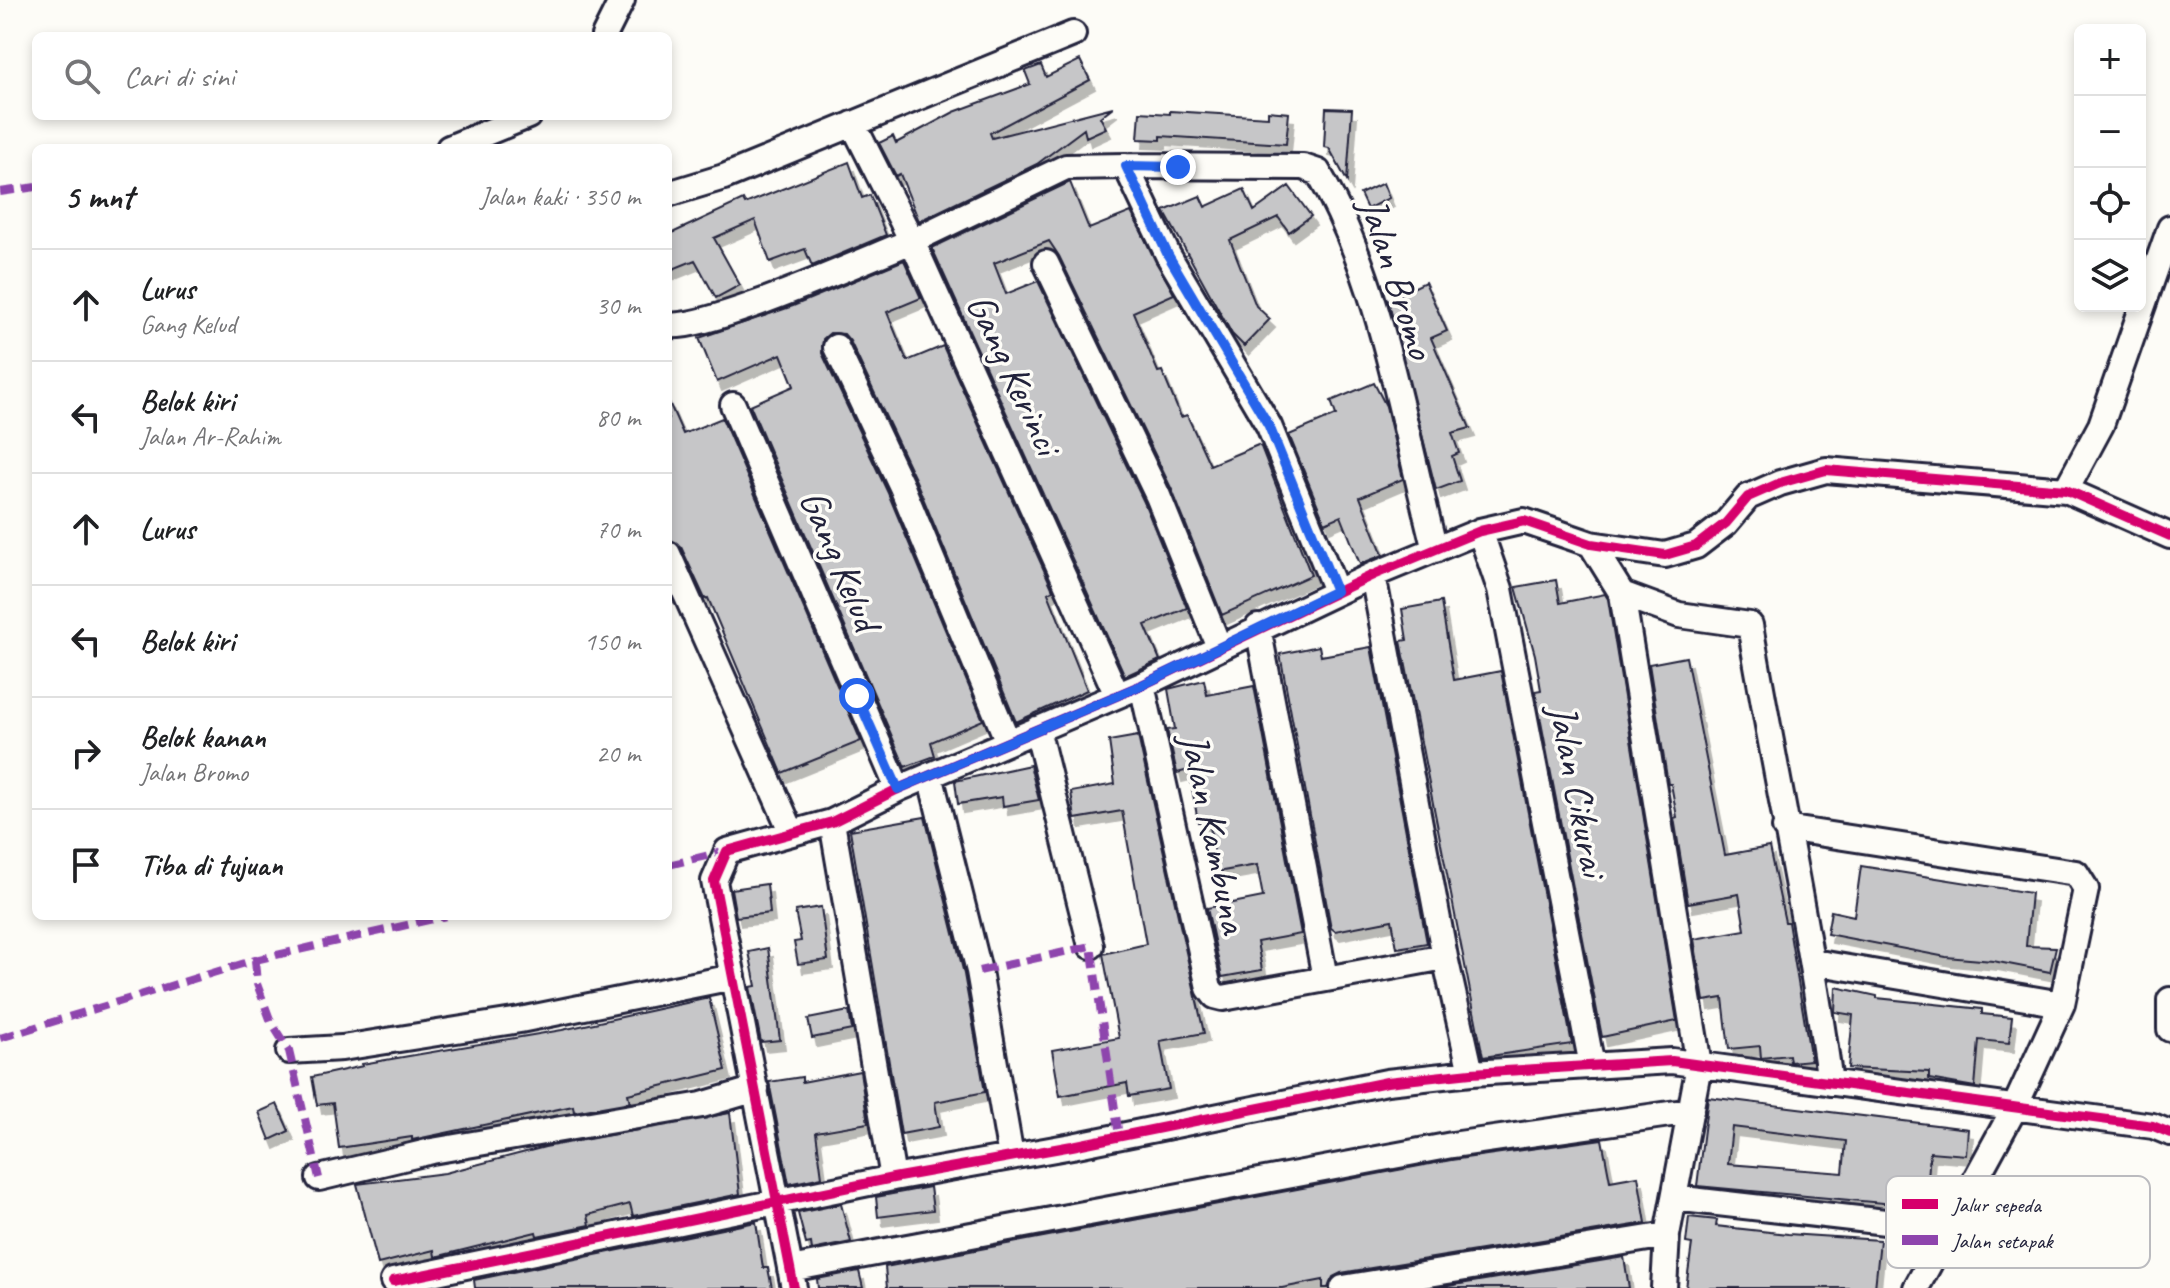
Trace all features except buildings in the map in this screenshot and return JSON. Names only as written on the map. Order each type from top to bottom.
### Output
[{"type":"street","points":[[606,32],[622,0]]},
{"type":"street","points":[[672,193],[724,177],[1073,34]]},
{"type":"street","points":[[459,144],[518,120]]},
{"type":"street","name":"Gang Kerinci","points":[[853,124],[912,241],[1117,695]]},
{"type":"street","points":[[672,326],[679,327],[730,312],[912,241],[1066,167],[1126,166],[1168,255],[1269,426],[1336,591]]},
{"type":"street","name":"Jalan Bromo","points":[[1126,166],[1303,167],[1318,172],[1335,202],[1369,286],[1435,550]]},
{"type":"street","points":[[2066,490],[2101,425],[2148,281],[2170,228]]},
{"type":"street","points":[[1046,263],[1158,496],[1219,647]]},
{"type":"street","points":[[836,347],[902,487],[1008,742]]},
{"type":"street","name":"Gang Kelud","points":[[733,405],[898,789]]},
{"type":"street","points":[[1691,1111],[1452,1145],[792,1278],[714,881],[727,851],[832,822],[898,789],[1142,685],[1336,591],[1480,531],[1524,521],[1591,544],[1665,555],[1696,546],[1726,523],[1748,497],[1780,483],[1826,470],[2066,490],[2170,536]]},
{"type":"street","name":"Jalan Cikurai","points":[[1480,531],[1500,589],[1592,1066]]},
{"type":"street","points":[[1591,544],[1622,594],[1699,1065],[1667,1235],[1664,1288]]},
{"type":"street","points":[[672,563],[792,833]]},
{"type":"street","points":[[1373,575],[1445,957],[1471,1073]]},
{"type":"street","points":[[1622,594],[1679,615],[1742,621],[1750,625],[1785,828],[1813,962],[1830,1083]]},
{"type":"street","points":[[1258,627],[1325,978],[1445,957]]},
{"type":"street","name":"Jalan Kambuna","points":[[1142,685],[1209,988],[1215,996],[1223,998],[1325,978]]},
{"type":"street","points":[[1037,729],[1091,946]]},
{"type":"street","points":[[930,775],[979,971],[1011,1157]]},
{"type":"street","points":[[832,822],[893,1178]]},
{"type":"street","points":[[1785,828],[2076,873],[2086,889],[2062,1004],[2014,1109],[1977,1176]]},
{"type":"street","points":[[1813,962],[2062,1004]]},
{"type":"street","points":[[289,1051],[342,1048],[414,1034],[520,1020],[733,977]]},
{"type":"street","points":[[2170,1000],[2170,1029]]},
{"type":"street","points":[[393,1281],[893,1178],[1387,1082],[1471,1073],[1672,1061],[2153,1126],[2170,1133]]},
{"type":"street","points":[[319,1178],[432,1151],[702,1105],[756,1089]]},
{"type":"street","points":[[1674,1198],[1886,1222]]},
{"type":"street","points":[[1343,1288],[1667,1235]]},
{"type":"street","points":[[1916,1288],[1927,1268]]},
{"type":"marked path","points":[[0,192],[32,188]]},
{"type":"marked path","points":[[672,864],[727,851]]},
{"type":"marked path","points":[[0,1038],[255,960],[429,920]]},
{"type":"marked path","points":[[979,971],[1091,946],[1119,1136]]},
{"type":"marked path","points":[[255,960],[257,984],[271,1022],[289,1051],[319,1178]]},
{"type":"cycle path","points":[[794,1288],[714,881],[727,851],[832,822],[898,789],[1142,685],[1373,575],[1480,531],[1524,521],[1591,544],[1665,555],[1696,546],[1726,523],[1748,497],[1780,483],[1826,470],[2066,490],[2170,536]]},
{"type":"cycle path","points":[[393,1281],[893,1178],[1072,1146],[1387,1082],[1471,1073],[1672,1061],[2153,1126],[2170,1133]]},
{"type":"route","points":[[857,696],[898,789],[1142,685],[1336,591],[1269,426],[1168,255],[1126,166],[1178,167]]}]
